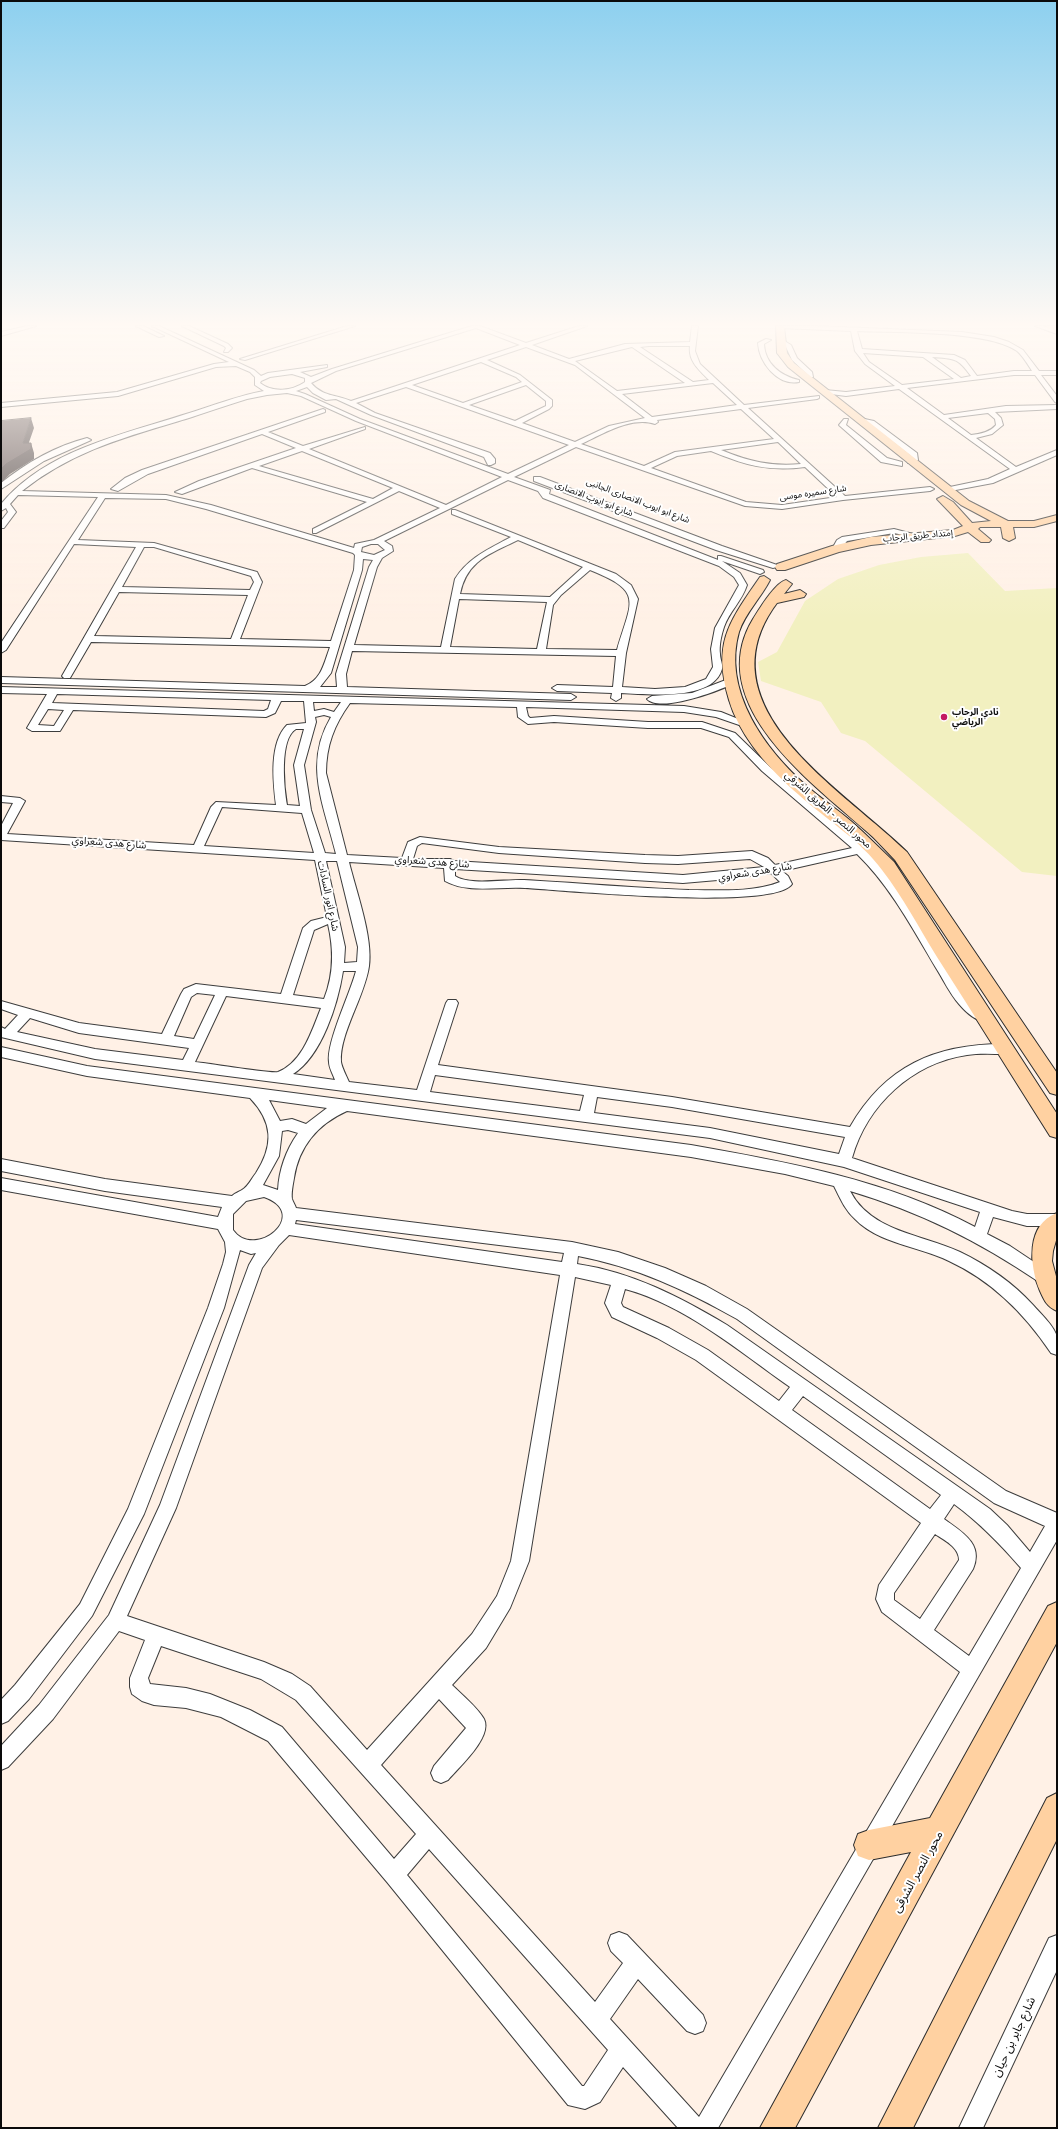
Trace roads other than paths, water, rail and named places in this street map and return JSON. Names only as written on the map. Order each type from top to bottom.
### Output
[{"type":"street","points":[[1,486],[29,468],[70,447],[108,432],[130,425]]},
{"type":"street","points":[[3,506],[21,486],[38,474],[95,446],[159,425]]},
{"type":"street","points":[[115,489],[128,480],[145,472],[281,425]]},
{"type":"street","points":[[357,425],[472,470],[498,473]]},
{"type":"street","name":"شارع ابو ايوب الانصارى","points":[[372,425],[517,481],[543,486]]},
{"type":"street","name":"شارع ابو ايوب الانصارى","points":[[391,425],[527,476],[543,486]]},
{"type":"street","points":[[405,425],[487,455],[492,459],[491,463]]},
{"type":"street","name":"شارع سميره موسى","points":[[519,425],[733,501],[758,506],[782,507],[930,488]]},
{"type":"street","points":[[15,493],[152,496],[177,499],[359,550],[573,444],[612,427],[624,425]]},
{"type":"street","points":[[21,486],[179,492],[316,531],[359,550],[369,558],[379,557],[387,553],[394,542],[583,448],[620,431],[639,425]]},
{"type":"street","points":[[762,425],[843,498]]},
{"type":"street","points":[[852,425],[952,506],[969,528],[985,540]]},
{"type":"street","points":[[867,425],[965,504],[1004,523],[1009,530],[1009,538]]},
{"type":"street","points":[[954,425],[1016,470]]},
{"type":"street","points":[[970,437],[986,434],[997,429],[1000,425]]},
{"type":"street","points":[[179,492],[363,428]]},
{"type":"street","points":[[262,432],[445,507]]},
{"type":"street","points":[[644,469],[675,454],[778,440]]},
{"type":"street","points":[[712,449],[760,468],[783,468],[807,465]]},
{"type":"street","points":[[948,490],[981,484],[1057,452]]},
{"type":"street","points":[[252,466],[373,502]]},
{"type":"street","name":"شارع ابو ايوب الانصارى الجانبى","points":[[543,486],[556,482],[571,486],[714,540],[719,548],[778,567]]},
{"type":"street","points":[[543,486],[546,496],[700,552],[762,576],[774,583],[793,579],[791,570],[778,567]]},
{"type":"street","points":[[316,531],[400,488]]},
{"type":"street","points":[[1,650],[103,495]]},
{"type":"street","points":[[952,506],[965,504]]},
{"type":"street","points":[[1,526],[12,512],[10,507],[3,506]]},
{"type":"street","points":[[455,512],[589,566],[624,582],[632,590],[634,596],[621,653],[616,694]]},
{"type":"street","name":"إمتداد طريق الرحاب","points":[[762,576],[766,568],[778,567],[836,549],[871,541],[945,534],[979,524],[1034,524],[1057,518]]},
{"type":"street","name":"إمتداد طريق الرحاب","points":[[811,570],[843,557],[870,550],[899,546],[1009,538],[1057,528]]},
{"type":"street","points":[[445,649],[459,579],[467,566],[518,537]]},
{"type":"street","points":[[72,542],[142,544],[165,547],[251,572],[258,579],[254,593],[234,642]]},
{"type":"street","points":[[375,542],[394,542]]},
{"type":"street","points":[[67,676],[142,544]]},
{"type":"street","points":[[308,694],[326,673],[360,566],[359,550]]},
{"type":"street","points":[[346,695],[396,684],[616,694],[687,690],[705,683],[716,674],[718,668],[715,653],[720,624],[727,610],[741,592],[743,585],[732,571],[700,552]]},
{"type":"street","points":[[344,1086],[336,1063],[335,1048],[357,990],[363,966],[362,938],[320,764],[325,737],[346,695],[340,680],[373,567],[379,557]]},
{"type":"street","points":[[541,651],[547,610],[552,600],[589,566]]},
{"type":"street","name":"محور النصر - الطريق الشرقي","points":[[762,576],[759,590],[743,610],[733,633],[729,661],[731,681],[738,706],[748,725],[790,784],[851,829],[888,866],[1057,1130]]},
{"type":"street","name":"محور النصر - الطريق الشرقي","points":[[793,579],[772,600],[758,621],[753,634],[747,663],[754,695],[766,722],[785,749],[808,774],[868,824],[901,856],[1057,1088]]},
{"type":"street","points":[[116,589],[254,593]]},
{"type":"street","points":[[772,600],[800,594]]},
{"type":"street","points":[[455,596],[552,600]]},
{"type":"street","points":[[88,639],[335,644]]},
{"type":"street","points":[[349,648],[621,653]]},
{"type":"street","points":[[1,674],[257,680],[269,682],[277,693]]},
{"type":"street","points":[[1,680],[346,695],[521,705],[580,702],[616,694],[701,710],[718,714],[748,725]]},
{"type":"street","points":[[370,690],[580,702],[647,708],[672,704],[703,695],[731,681]]},
{"type":"street","points":[[1,690],[192,696],[277,693]]},
{"type":"street","points":[[53,692],[32,728],[57,729],[70,707]]},
{"type":"street","points":[[45,705],[266,714],[272,711],[277,693]]},
{"type":"street","name":"شارع انور السادات","points":[[278,1078],[295,1067],[307,1054],[315,1039],[334,990],[338,967],[339,947],[320,856],[306,810],[300,765],[311,720],[308,694]]},
{"type":"street","points":[[186,711],[192,696]]},
{"type":"street","points":[[521,705],[523,717],[528,721],[562,719],[648,725],[702,725],[732,735],[766,769],[790,784],[860,850],[887,881],[963,1001],[987,1021]]},
{"type":"street","points":[[647,708],[648,725]]},
{"type":"street","points":[[282,808],[279,792],[279,770],[282,745],[287,730],[293,726],[311,720],[324,712],[336,715]]},
{"type":"street","points":[[1,799],[20,801],[1,837]]},
{"type":"street","points":[[198,848],[216,807],[220,804],[306,810]]},
{"type":"street","name":"شارع هدى شعراوي","points":[[1,837],[450,863],[683,879],[715,878],[775,871],[860,850]]},
{"type":"street","points":[[407,861],[412,844],[424,840],[499,850],[678,860],[748,855],[761,858],[786,881],[784,886],[762,890],[713,894],[667,894],[522,884],[460,884],[449,878],[450,863]]},
{"type":"street","points":[[541,870],[542,853]]},
{"type":"street","points":[[619,891],[620,875]]},
{"type":"street","points":[[286,998],[309,928],[316,924],[333,919]]},
{"type":"street","points":[[338,967],[363,966]]},
{"type":"street","points":[[166,1040],[188,992],[200,987],[329,1004]]},
{"type":"street","points":[[187,1066],[223,990]]},
{"type":"street","points":[[422,1096],[432,1069],[452,1003]]},
{"type":"street","points":[[1,1005],[26,1014],[79,1028],[198,1044]]},
{"type":"street","points":[[5,1033],[26,1014]]},
{"type":"street","points":[[5,1033],[95,1054],[710,1133],[844,1161],[988,1209],[1027,1220],[1057,1221]]},
{"type":"street","points":[[844,1161],[853,1134],[866,1109],[885,1089],[908,1072],[941,1056],[956,1052],[1004,1049]]},
{"type":"street","points":[[1,1052],[87,1071],[691,1151],[758,1162],[869,1191],[938,1215],[1004,1249],[1044,1278]]},
{"type":"street","points":[[87,1071],[95,1054]]},
{"type":"street","points":[[1017,1068],[1042,1065]]},
{"type":"street","points":[[432,1069],[746,1114],[853,1134]]},
{"type":"street","points":[[586,1117],[591,1091]]},
{"type":"street","points":[[248,1194],[256,1185],[276,1142],[276,1128],[272,1115],[265,1103],[254,1093]]},
{"type":"street","points":[[1,1760],[46,1712],[115,1621],[167,1508],[256,1265],[273,1242],[287,1229],[288,1206],[284,1183],[294,1151],[306,1132],[330,1111],[345,1105]]},
{"type":"street","points":[[276,1128],[294,1124],[301,1127],[306,1132]]},
{"type":"street","points":[[1,1165],[105,1185],[233,1202]]},
{"type":"street","points":[[839,1183],[850,1205],[872,1226],[949,1254],[969,1264],[997,1282],[1027,1309],[1057,1348]]},
{"type":"street","points":[[1,1184],[224,1224]]},
{"type":"street","points":[[273,1242],[260,1246],[247,1247],[232,1240],[225,1230],[224,1224],[226,1212],[233,1202],[248,1194],[264,1191],[272,1192],[288,1206],[572,1248],[611,1255],[638,1264],[674,1277],[708,1294],[742,1314],[1000,1497],[1057,1523],[705,2128]]},
{"type":"street","points":[[979,1235],[988,1209]]},
{"type":"street","points":[[1057,1221],[1044,1239],[1041,1251],[1044,1278],[1057,1301]]},
{"type":"street","points":[[287,1229],[568,1269],[634,1285],[678,1304],[722,1330],[952,1492],[993,1523],[1031,1566]]},
{"type":"street","points":[[1,1714],[22,1692],[86,1610],[136,1514],[216,1308],[233,1252],[232,1240]]},
{"type":"street","points":[[368,1764],[479,1641],[504,1602],[520,1562],[572,1248]]},
{"type":"street","points":[[620,1281],[613,1303],[617,1312],[663,1333],[702,1355],[931,1520],[967,1548],[969,1556],[967,1563],[923,1631]]},
{"type":"street","points":[[781,1411],[801,1386]]},
{"type":"street","points":[[952,1492],[931,1520],[884,1591],[884,1599],[888,1606],[923,1631],[971,1669]]},
{"type":"street","name":"محور النصر الشرقى","points":[[777,2128],[1057,1615]]},
{"type":"street","points":[[115,1621],[264,1671],[285,1681],[310,1700],[693,2128]]},
{"type":"street","points":[[156,1635],[139,1678],[139,1687],[144,1692],[151,1695],[186,1698],[220,1706],[252,1719],[275,1734],[394,1874],[576,2097],[585,2098],[592,2094],[622,2050]]},
{"type":"street","points":[[440,1685],[476,1724],[476,1731],[472,1737],[441,1773]]},
{"type":"street","points":[[896,2128],[1057,1808]]},
{"type":"street","points":[[869,1845],[940,1831]]},
{"type":"street","points":[[394,1874],[430,1833]]},
{"type":"street","points":[[618,1943],[695,2023]]},
{"type":"street","name":"شارع جابر بن حيان","points":[[971,2128],[1057,1946]]},
{"type":"street","points":[[596,2020],[637,1962]]},
{"type":"place","name":"نادي الرحاب الرياضي","points":[[944,717]]}]
